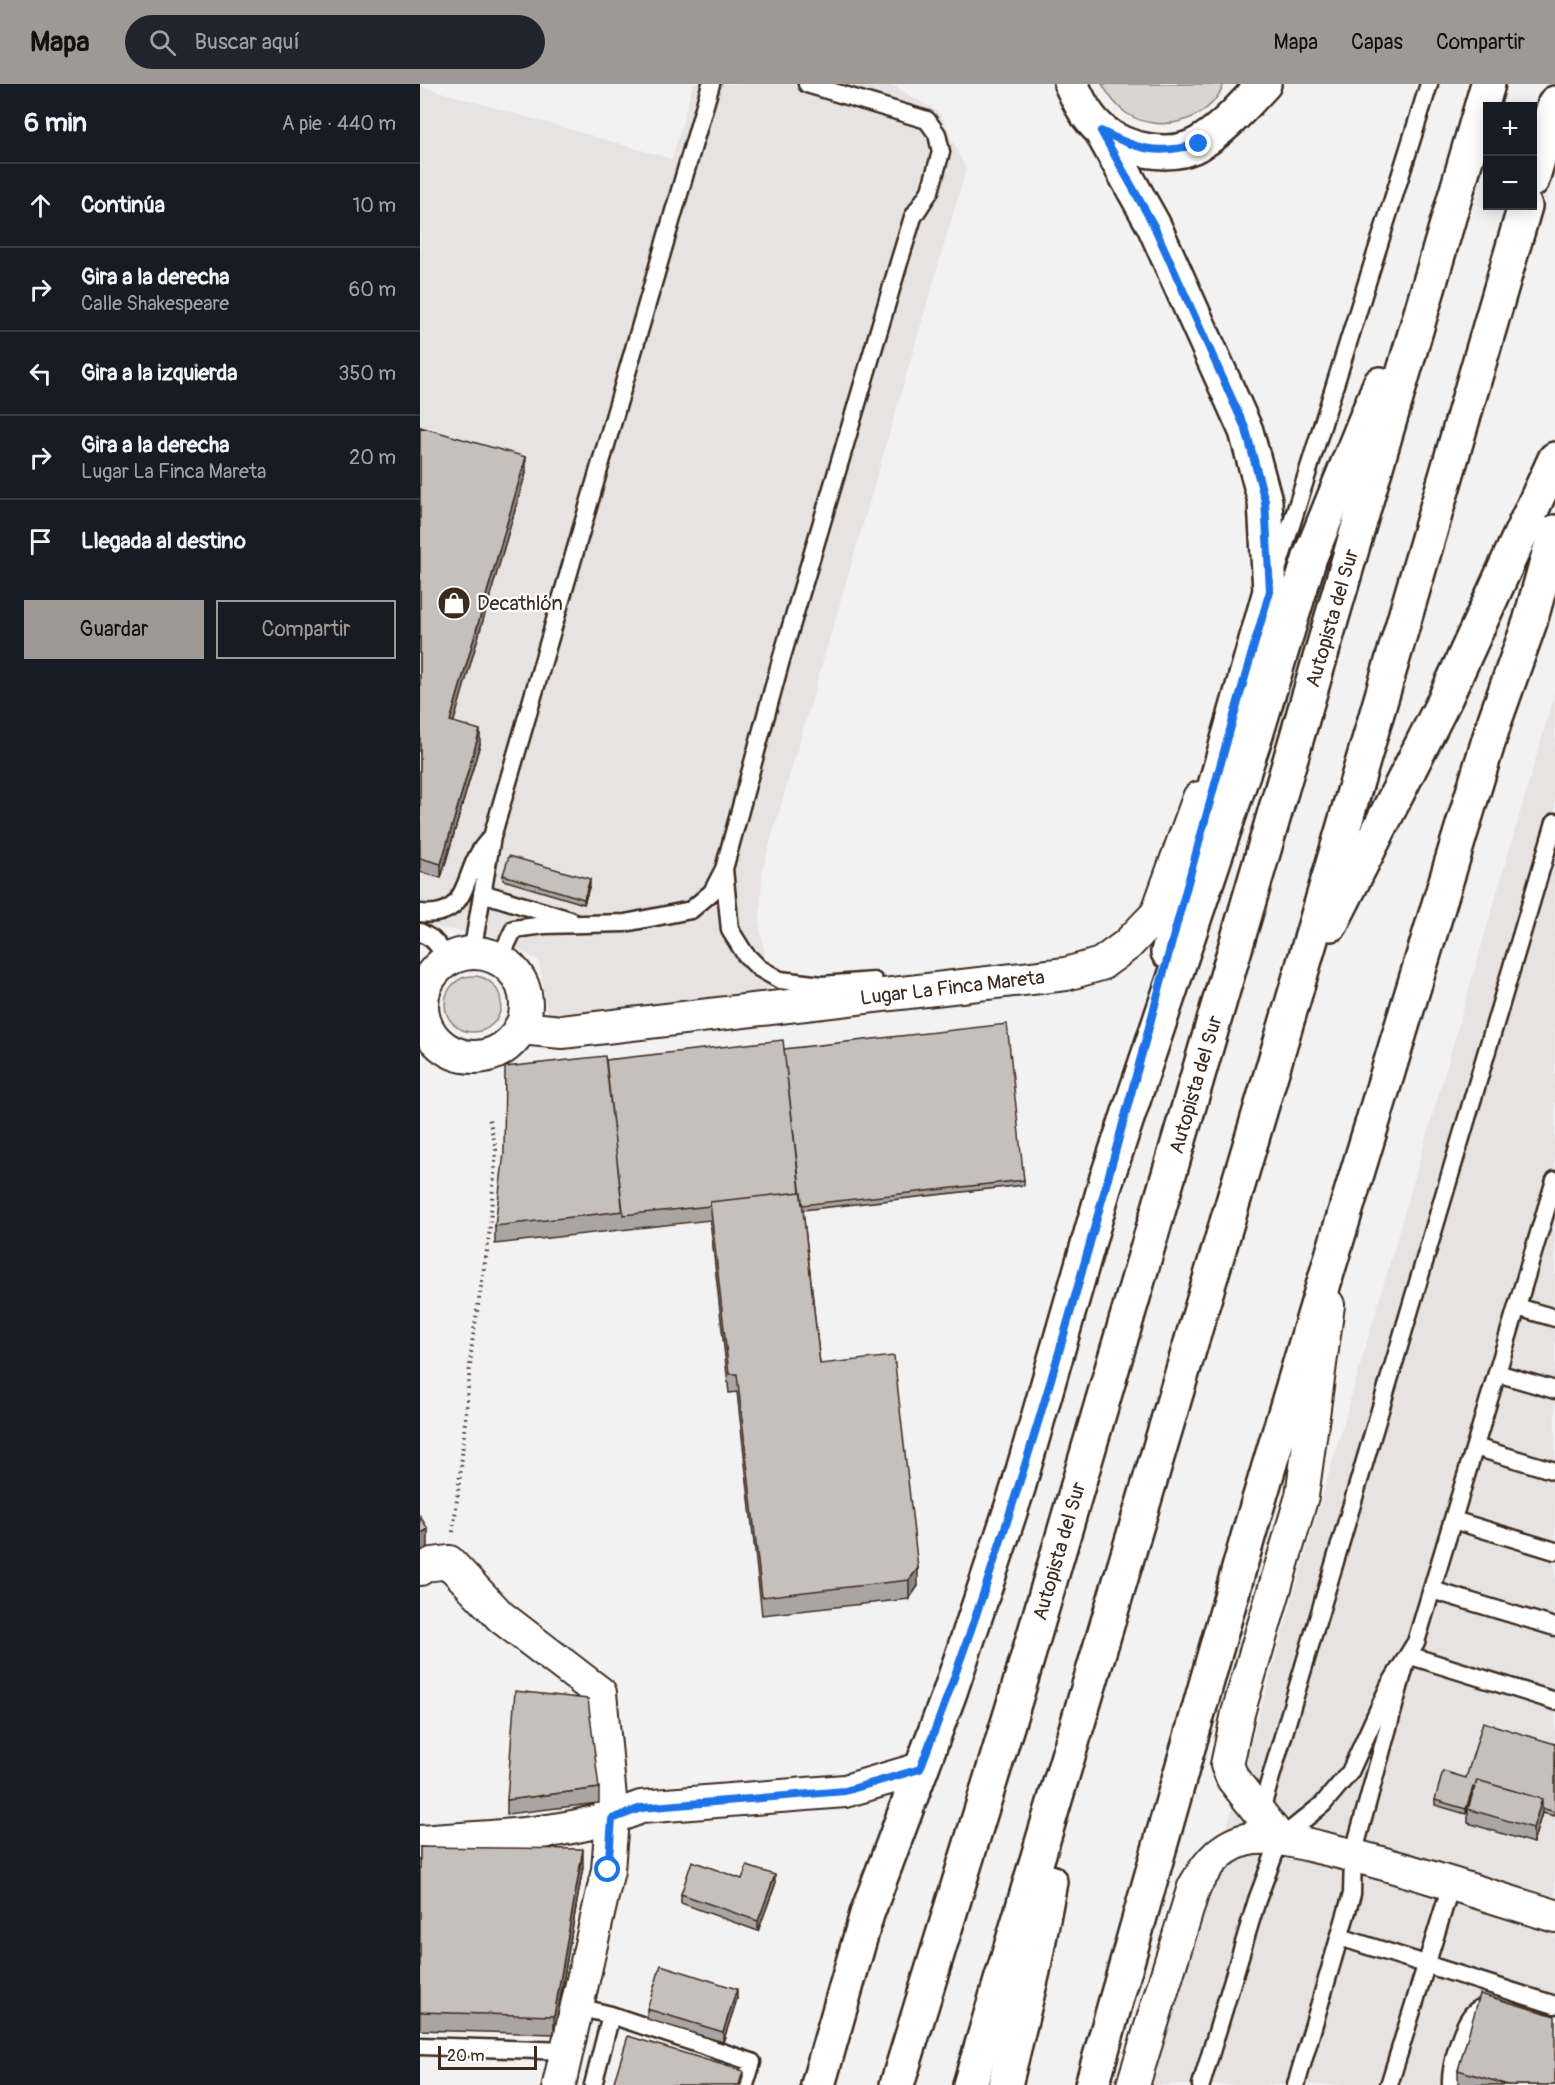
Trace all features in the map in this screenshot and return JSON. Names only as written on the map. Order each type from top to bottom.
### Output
[{"type":"main road","points":[[818,2085],[867,1914],[950,1692],[1018,1488],[1107,1178],[1232,719],[1270,591],[1265,501],[1246,430],[1154,226],[1101,131],[1082,109],[1071,84]]},
{"type":"main road","points":[[1101,131],[1145,150],[1172,151],[1199,144],[1232,118],[1264,84]]},
{"type":"main road","name":"Autopista del Sur","points":[[897,2085],[1016,1697],[1488,84]]},
{"type":"main road","points":[[1537,166],[1555,103]]},
{"type":"main road","points":[[970,2085],[1292,1004],[1524,210]]},
{"type":"main road","points":[[1107,1178],[1255,738],[1310,557],[1449,213]]},
{"type":"main road","points":[[1292,1004],[1445,699],[1555,459]]},
{"type":"main road","points":[[1092,2085],[1244,1553],[1338,1236],[1495,720],[1530,622],[1555,532]]},
{"type":"main road","points":[[1005,2085],[1033,1971],[1080,1717]]},
{"type":"street","name":"Lugar La Finca Mareta","points":[[520,1028],[561,1032],[1066,974],[1101,964],[1127,945],[1157,914],[1184,836],[1232,719]]},
{"type":"street","points":[[474,957],[511,969],[521,982],[525,997],[525,1013],[520,1028],[509,1042],[494,1052],[477,1057],[459,1054],[443,1047],[425,1032],[422,990],[429,978],[474,957]]},
{"type":"street","points":[[1265,1831],[1227,1765],[1238,1713],[1302,1496],[1338,1236]]},
{"type":"street","points":[[434,1566],[600,1693],[612,1819],[608,1870],[559,2085]]},
{"type":"street","points":[[420,1842],[556,1832],[612,1819],[641,1808],[845,1791],[920,1769]]},
{"type":"street","points":[[1133,2085],[1194,1887],[1209,1862],[1227,1846],[1265,1831],[1555,1916]]},
{"type":"lane","points":[[474,957],[492,837],[711,84]]},
{"type":"lane","points":[[474,957],[514,929],[579,923],[625,923],[691,910],[712,892],[724,868],[770,701],[913,217],[930,191],[941,152],[937,134],[927,120],[807,84]]},
{"type":"lane","points":[[1270,591],[1429,84]]},
{"type":"lane","points":[[1201,2085],[1257,1900],[1265,1831],[1555,822]]},
{"type":"lane","points":[[420,913],[439,914],[458,903],[479,849],[492,837]]},
{"type":"lane","points":[[724,868],[730,930],[752,961],[780,980],[822,985],[914,978],[954,988]]},
{"type":"lane","points":[[482,893],[579,923]]},
{"type":"lane","points":[[420,932],[474,957]]},
{"type":"lane","points":[[1265,1831],[1323,1804],[1350,1772],[1389,1686],[1416,1642],[1517,1307],[1551,1209],[1555,1180]]},
{"type":"lane","points":[[1517,1307],[1555,1318]]},
{"type":"lane","points":[[1497,1373],[1555,1390]]},
{"type":"lane","points":[[1475,1447],[1555,1471]]},
{"type":"lane","points":[[1453,1520],[1555,1551]]},
{"type":"lane","points":[[1432,1590],[1555,1627]]},
{"type":"lane","points":[[1408,1655],[1555,1701]]},
{"type":"lane","points":[[1296,2085],[1352,1894],[1353,1855],[1408,1655]]},
{"type":"lane","points":[[1389,2085],[1451,1885]]},
{"type":"lane","points":[[1340,1937],[1426,1965],[1551,2011]]},
{"type":"lane","points":[[578,2007],[611,2015],[752,2062],[745,2085]]},
{"type":"lane","points":[[1451,2085],[1451,2072],[1466,2022],[1477,2010],[1485,2008],[1515,2014]]},
{"type":"lane","points":[[593,2085],[611,2015]]},
{"type":"lane","points":[[420,2046],[567,2051]]},
{"type":"path","points":[[434,1566],[461,1467],[471,1343],[489,1237],[496,1150],[489,1117]]},
{"type":"shaded area","points":[[693,84],[891,84],[940,113],[966,170],[762,871],[760,926],[771,995],[548,1019],[539,961],[492,935],[433,927],[420,938],[420,86],[672,159]]},
{"type":"shaded area","points":[[1102,84],[1224,84],[1217,97],[1207,108],[1195,116],[1167,124],[1139,120],[1126,113],[1115,103]]},
{"type":"shaded area","points":[[1555,692],[1555,2085],[1152,2085]]},
{"type":"shaded area","points":[[467,976],[479,976],[489,980],[497,988],[501,1004],[497,1020],[489,1028],[479,1032],[467,1032],[457,1028],[449,1020],[445,1010],[445,998],[449,988],[457,980]]},
{"type":"building","name":"Decathlón","points":[[420,427],[526,457],[450,721],[480,730],[441,864],[420,858]]},
{"type":"building","points":[[509,856],[590,879],[584,899],[503,875]]},
{"type":"building","points":[[1007,1024],[1024,1180],[802,1205],[784,1049]]},
{"type":"building","points":[[783,1040],[800,1192],[710,1202],[710,1206],[623,1215],[606,1060]]},
{"type":"building","points":[[605,1056],[623,1211],[495,1226],[504,1153],[505,1067]]},
{"type":"building","points":[[801,1192],[820,1364],[894,1356],[918,1568],[909,1580],[762,1597],[737,1374],[729,1374],[710,1202]]},
{"type":"building","points":[[420,1516],[428,1529],[420,1534]]},
{"type":"building","points":[[515,1691],[588,1699],[599,1788],[507,1800]]},
{"type":"building","points":[[1483,1722],[1555,1744],[1555,1812],[1542,1808],[1542,1799],[1477,1780],[1466,1809],[1435,1800],[1443,1771],[1466,1778]]},
{"type":"building","points":[[1477,1780],[1542,1799],[1533,1828],[1468,1809]]},
{"type":"building","points":[[420,1847],[583,1849],[554,2016],[420,2012]]},
{"type":"building","points":[[692,1861],[742,1879],[747,1866],[775,1875],[758,1921],[681,1894]]},
{"type":"building","points":[[661,1965],[737,1989],[723,2032],[647,2009]]},
{"type":"building","points":[[1480,1994],[1555,2016],[1555,2085],[1508,2085],[1458,2070]]},
{"type":"building","points":[[628,2036],[743,2071],[739,2085],[613,2085]]},
{"type":"place","name":"Decathlón","points":[[454,603]]},
{"type":"route","points":[[608,1870],[612,1819],[641,1808],[845,1791],[920,1769],[950,1692],[1018,1488],[1107,1178],[1232,719],[1270,591],[1265,501],[1246,430],[1154,226],[1101,131],[1145,150],[1172,151],[1199,144]]}]
